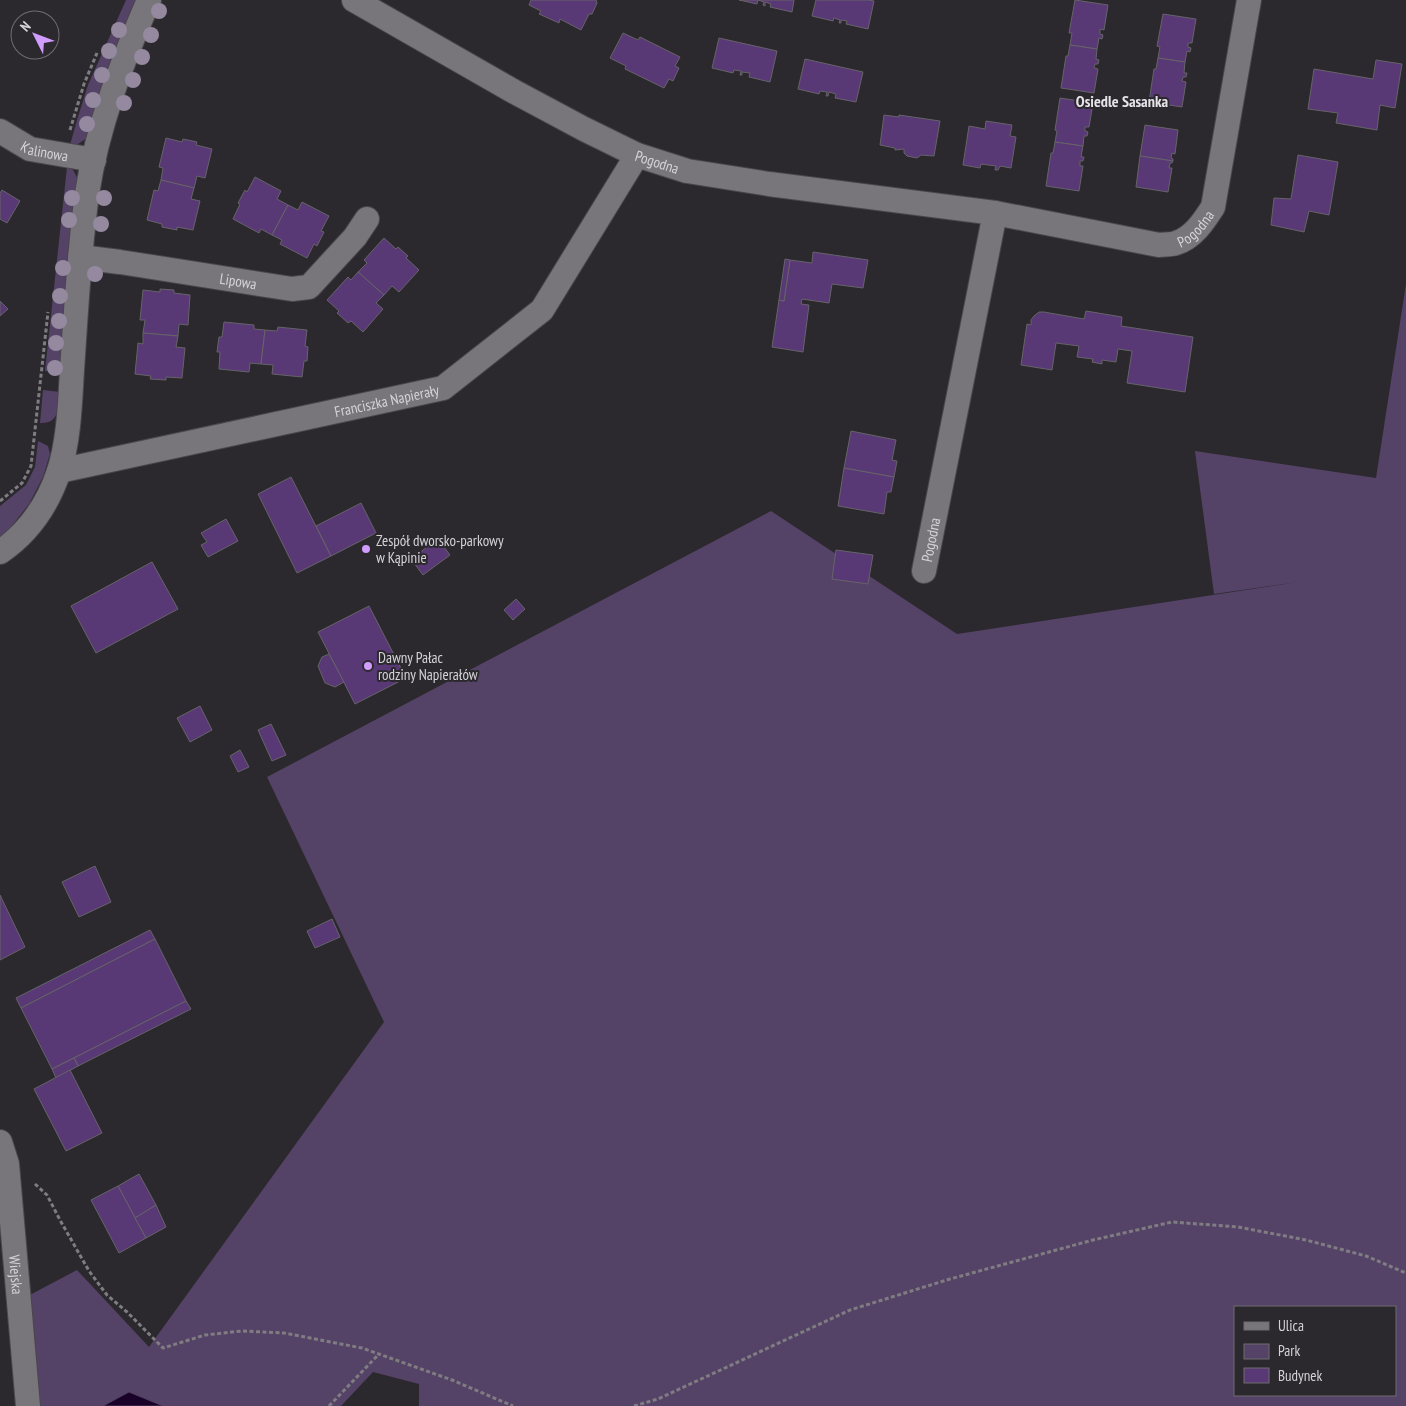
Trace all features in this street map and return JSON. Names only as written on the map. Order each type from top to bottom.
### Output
[{"type":"street","points":[[0,552],[12,544],[27,529],[40,512],[59,471],[68,417],[80,257],[87,194],[102,128],[118,76],[149,0]]},
{"type":"street","name":"Pogodna","points":[[354,0],[513,91],[637,155],[687,171],[769,184],[995,213],[1159,245],[1176,243],[1190,235],[1203,223],[1213,207],[1249,0]]},
{"type":"street","name":"Kalinowa","points":[[0,131],[30,149],[94,160]]},
{"type":"street","name":"Franciszka Napierały","points":[[59,471],[443,388],[542,310],[637,155]]},
{"type":"street","name":"Pogodna","points":[[924,571],[995,213]]},
{"type":"street","name":"Lipowa","points":[[80,257],[292,289],[309,287],[355,236],[367,219]]},
{"type":"street","name":"Wiejska","points":[[4,1153],[28,1406]]},
{"type":"path","points":[[4,1153],[47,1195],[89,1271],[107,1294],[163,1348],[205,1335],[242,1331],[284,1333],[362,1348],[452,1380],[513,1406]]},
{"type":"path","points":[[634,1406],[658,1399],[850,1310],[950,1279],[1093,1240],[1172,1222],[1238,1226],[1306,1240],[1366,1256],[1406,1273]]},
{"type":"path","points":[[329,1406],[379,1354]]},
{"type":"green space","points":[[126,0],[138,0],[87,138],[78,144],[70,145],[88,85]]},
{"type":"green space","points":[[67,167],[73,170],[78,179],[61,372],[45,371]]},
{"type":"green space","points":[[1406,284],[1406,1406],[419,1406],[419,1384],[373,1372],[341,1406],[40,1406],[26,1297],[77,1270],[149,1347],[384,1022],[267,777],[771,511],[957,634],[1305,581],[1214,594],[1195,451],[1376,478]]},
{"type":"green space","points":[[43,390],[60,392],[57,414],[55,418],[47,423],[40,423]]},
{"type":"green space","points":[[38,441],[48,446],[50,454],[43,477],[29,504],[0,539],[0,506],[26,485],[35,467]]},
{"type":"shaded area","points":[[129,1392],[163,1406],[103,1406]]},
{"type":"building","points":[[531,0],[596,0],[597,3],[581,30],[560,19],[559,23],[539,14],[541,11],[529,5]]},
{"type":"building","points":[[739,0],[758,0],[757,4]]},
{"type":"building","points":[[758,0],[794,0],[792,12],[770,7],[771,4],[765,2],[765,6],[763,5],[764,2]]},
{"type":"building","points":[[816,0],[874,1],[868,29],[846,24],[847,21],[841,20],[841,23],[839,23],[840,20],[834,18],[833,21],[812,16]]},
{"type":"building","points":[[1075,0],[1108,5],[1104,30],[1100,29],[1100,34],[1103,35],[1102,39],[1099,38],[1097,49],[1070,45],[1072,33],[1069,33]]},
{"type":"building","points":[[1163,14],[1196,19],[1192,43],[1188,43],[1188,47],[1191,48],[1190,52],[1187,51],[1185,62],[1158,58],[1160,47],[1157,46]]},
{"type":"building","points":[[623,33],[638,40],[640,37],[680,57],[675,66],[679,68],[673,81],[669,79],[664,88],[625,69],[626,66],[610,58]]},
{"type":"building","points":[[719,38],[777,51],[770,82],[749,77],[750,73],[742,72],[742,75],[740,75],[741,71],[734,70],[733,73],[712,68]]},
{"type":"building","points":[[1070,45],[1097,49],[1096,59],[1099,60],[1094,68],[1098,69],[1094,93],[1061,88],[1066,56],[1068,56]]},
{"type":"building","points":[[1158,58],[1185,62],[1184,73],[1187,73],[1182,81],[1186,82],[1182,107],[1149,102],[1154,69],[1156,69]]},
{"type":"building","points":[[805,59],[863,72],[856,102],[835,98],[836,94],[829,92],[828,96],[826,96],[827,92],[820,91],[819,94],[798,89]]},
{"type":"building","points":[[1376,60],[1402,64],[1395,108],[1380,105],[1377,130],[1336,123],[1338,113],[1308,109],[1314,69],[1373,79]]},
{"type":"building","points":[[1060,98],[1093,103],[1089,127],[1085,127],[1085,131],[1088,132],[1087,136],[1084,136],[1083,146],[1055,142]]},
{"type":"building","points":[[884,115],[899,117],[899,115],[940,121],[934,156],[921,155],[917,158],[907,156],[904,153],[904,149],[895,150],[895,148],[880,145]]},
{"type":"building","points":[[986,121],[1012,125],[1010,136],[1016,137],[1011,168],[1000,166],[998,170],[995,170],[996,166],[981,164],[980,168],[963,165],[969,126],[985,129]]},
{"type":"building","points":[[1145,125],[1178,130],[1175,154],[1172,153],[1171,158],[1173,161],[1140,156]]},
{"type":"building","points":[[166,138],[182,142],[183,139],[197,142],[196,145],[212,149],[205,178],[197,176],[194,188],[161,180],[163,168],[159,167]]},
{"type":"building","points":[[1055,142],[1083,146],[1081,157],[1084,157],[1083,161],[1080,161],[1080,166],[1083,166],[1079,191],[1046,186],[1051,153],[1053,153]]},
{"type":"building","points":[[1298,155],[1338,162],[1329,215],[1309,211],[1304,232],[1271,225],[1274,198],[1291,199]]},
{"type":"building","points":[[1140,156],[1173,161],[1170,163],[1169,168],[1172,168],[1168,192],[1136,187]]},
{"type":"building","points":[[255,177],[281,191],[277,199],[288,205],[272,235],[261,229],[259,233],[233,219],[240,204],[238,203],[245,190],[247,192]]},
{"type":"building","points":[[161,180],[194,188],[191,199],[200,201],[193,230],[177,227],[177,230],[162,227],[162,224],[147,220],[154,190],[158,191]]},
{"type":"building","points":[[2,190],[20,201],[7,223],[0,219],[0,193]]},
{"type":"building","points":[[302,202],[329,216],[321,231],[324,232],[317,246],[314,244],[307,258],[280,244],[282,240],[272,235],[288,205],[298,210]]},
{"type":"building","points":[[384,238],[396,249],[398,247],[408,256],[406,258],[419,270],[399,292],[392,286],[384,295],[358,272],[367,263],[364,260]]},
{"type":"building","points":[[813,252],[868,260],[863,288],[832,284],[829,303],[802,299],[801,304],[809,305],[803,352],[772,347],[779,300],[784,301],[790,260],[812,263]]},
{"type":"building","points":[[785,259],[790,260],[784,301],[779,300]]},
{"type":"building","points":[[358,272],[384,295],[376,303],[383,309],[363,332],[351,321],[348,323],[327,300],[348,277],[351,280]]},
{"type":"building","points":[[160,289],[174,290],[174,293],[190,295],[188,325],[179,324],[178,336],[143,333],[145,320],[140,320],[143,290],[160,292]]},
{"type":"building","points":[[0,301],[8,309],[0,316]]},
{"type":"building","points":[[1086,311],[1122,317],[1121,326],[1193,337],[1185,392],[1127,383],[1132,351],[1118,349],[1116,362],[1102,360],[1102,364],[1092,362],[1093,359],[1077,357],[1079,346],[1056,343],[1052,370],[1021,365],[1027,324],[1031,325],[1031,320],[1034,316],[1039,312],[1044,312],[1084,319]]},
{"type":"building","points":[[224,322],[254,325],[254,329],[265,330],[261,364],[250,363],[249,372],[219,369],[220,352],[217,352]]},
{"type":"building","points":[[278,327],[307,330],[305,346],[308,347],[307,361],[304,361],[302,377],[272,374],[273,365],[261,364],[265,330],[277,331]]},
{"type":"building","points":[[143,333],[178,336],[176,347],[185,348],[182,378],[150,379],[151,376],[135,374],[138,343],[143,344]]},
{"type":"building","points":[[851,431],[896,440],[892,460],[897,461],[894,477],[844,468]]},
{"type":"building","points":[[844,468],[894,477],[891,492],[887,492],[884,514],[838,506]]},
{"type":"building","points":[[291,477],[331,556],[297,573],[258,494]]},
{"type":"building","points":[[361,503],[376,533],[331,556],[316,526]]},
{"type":"building","points":[[226,519],[238,541],[208,557],[201,545],[207,542],[201,533]]},
{"type":"building","points":[[438,539],[450,555],[423,575],[411,559]]},
{"type":"building","points":[[836,550],[873,555],[868,584],[832,579]]},
{"type":"building","points":[[152,562],[178,609],[96,653],[71,606]]},
{"type":"building","points":[[516,599],[525,609],[513,620],[504,610]]},
{"type":"building","name":"Dawny Pałac rodziny Napierałów","points":[[369,606],[406,678],[355,704],[318,632]]},
{"type":"building","points":[[329,654],[344,682],[335,687],[325,683],[318,666],[322,657]]},
{"type":"building","points":[[200,706],[212,730],[190,742],[177,718]]},
{"type":"building","points":[[271,724],[286,755],[272,761],[258,730]]},
{"type":"building","points":[[240,750],[249,767],[238,772],[230,756]]},
{"type":"building","points":[[95,866],[111,902],[79,917],[62,882]]},
{"type":"building","points":[[0,895],[25,947],[0,960]]},
{"type":"building","points":[[332,919],[340,937],[315,948],[307,931]]},
{"type":"building","points":[[150,930],[155,939],[21,1008],[16,998]]},
{"type":"building","points":[[155,939],[186,1001],[52,1069],[21,1008]]},
{"type":"building","points":[[186,1001],[191,1009],[78,1066],[74,1058]]},
{"type":"building","points":[[74,1058],[78,1066],[56,1078],[52,1069]]},
{"type":"building","points":[[70,1070],[102,1133],[66,1151],[34,1089]]},
{"type":"building","points":[[139,1174],[156,1205],[135,1218],[118,1186]]},
{"type":"building","points":[[118,1186],[146,1238],[119,1253],[91,1200]]},
{"type":"building","points":[[156,1205],[166,1227],[146,1238],[135,1218]]},
{"type":"place","name":"Zespół dworsko-parkowy w Kąpinie","points":[[366,549]]},
{"type":"place","name":"Dawny Pałac rodziny Napierałów","points":[[368,666]]},
{"type":"district","name":"Osiedle Sasanka","points":[[1122,101]]}]
